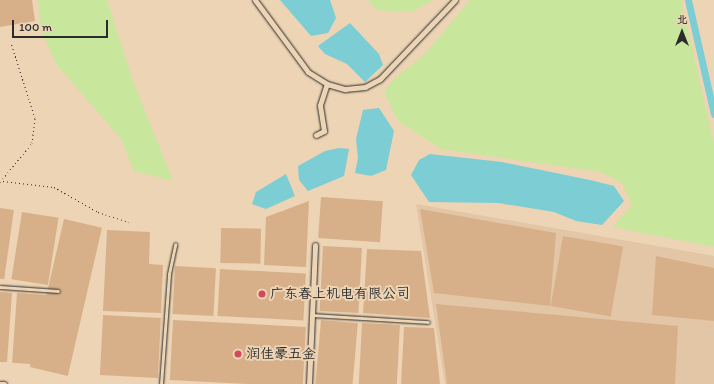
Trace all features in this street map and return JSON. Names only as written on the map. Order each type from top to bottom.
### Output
[{"type":"street","points":[[255,0],[308,72],[327,84],[365,87],[380,79],[455,0]]},
{"type":"street","points":[[316,135],[324,131],[320,105],[327,84]]},
{"type":"street","points":[[309,384],[315,245]]},
{"type":"lane","points":[[161,384],[169,274],[175,245]]},
{"type":"lane","points":[[0,287],[58,291]]},
{"type":"lane","points":[[313,315],[428,322]]},
{"type":"path","points":[[1,181],[32,143],[35,118],[11,43]]},
{"type":"path","points":[[1,181],[54,187],[98,212],[128,222]]},
{"type":"shaded area","points":[[416,204],[714,256],[714,384],[445,384]]},
{"type":"green space","points":[[38,0],[107,0],[133,81],[173,181],[134,171],[121,139],[57,65],[41,31]]},
{"type":"green space","points":[[368,0],[433,0],[412,12],[376,10]]},
{"type":"green space","points":[[470,0],[681,0],[714,144],[714,247],[613,227],[632,205],[622,183],[601,172],[441,149],[398,121],[384,92],[395,78],[425,54]]},
{"type":"water","points":[[280,0],[330,0],[336,18],[328,33],[311,36]]},
{"type":"water","points":[[350,23],[379,54],[383,65],[365,82],[347,64],[325,54],[318,46]]},
{"type":"water","points":[[379,108],[394,131],[386,170],[371,176],[355,173],[358,158],[356,139],[363,110]]},
{"type":"water","points":[[339,148],[349,149],[344,176],[308,191],[299,180],[298,166],[325,151]]},
{"type":"water","points":[[430,154],[502,162],[590,180],[614,186],[624,201],[602,225],[576,221],[554,212],[498,203],[429,202],[411,175],[419,160]]},
{"type":"water","points":[[286,174],[295,196],[266,209],[252,204],[256,192]]},
{"type":"building","points":[[0,0],[32,0],[35,21],[0,27]]},
{"type":"building","points":[[321,197],[383,201],[380,242],[318,238]]},
{"type":"building","points":[[309,201],[306,267],[264,265],[266,217]]},
{"type":"building","points":[[0,208],[14,210],[4,279],[0,279]]},
{"type":"building","points":[[420,209],[556,233],[550,306],[434,293]]},
{"type":"building","points":[[22,212],[59,218],[48,285],[11,279]]},
{"type":"building","points":[[64,219],[102,228],[68,376],[30,367]]},
{"type":"building","points":[[221,228],[261,229],[260,264],[220,263]]},
{"type":"building","points":[[107,230],[150,232],[149,264],[163,265],[161,313],[103,311]]},
{"type":"building","points":[[563,236],[623,247],[611,317],[551,306]]},
{"type":"building","points":[[323,246],[362,248],[359,313],[320,311]]},
{"type":"building","points":[[367,249],[421,251],[430,318],[363,313]]},
{"type":"building","points":[[656,256],[714,268],[714,321],[652,315]]},
{"type":"building","points":[[175,266],[216,268],[213,316],[172,314]]},
{"type":"building","name":"广东春上机电有限公司","points":[[220,269],[306,274],[303,320],[218,316]]},
{"type":"building","points":[[0,292],[12,293],[7,362],[0,362]]},
{"type":"building","points":[[17,293],[56,296],[51,366],[12,363]]},
{"type":"building","points":[[436,304],[678,326],[675,384],[447,384]]},
{"type":"building","points":[[103,315],[161,318],[158,378],[100,375]]},
{"type":"building","name":"润佳豪五金","points":[[173,320],[306,327],[303,384],[248,384],[170,380]]},
{"type":"building","points":[[321,320],[358,323],[353,384],[315,384]]},
{"type":"building","points":[[362,323],[400,325],[397,384],[359,384]]},
{"type":"building","points":[[404,327],[434,328],[440,384],[401,384]]},
{"type":"waterway","points":[[688,0],[714,114]]},
{"type":"place","name":"广东春上机电有限公司","points":[[262,294]]},
{"type":"place","name":"润佳豪五金","points":[[238,354]]}]
